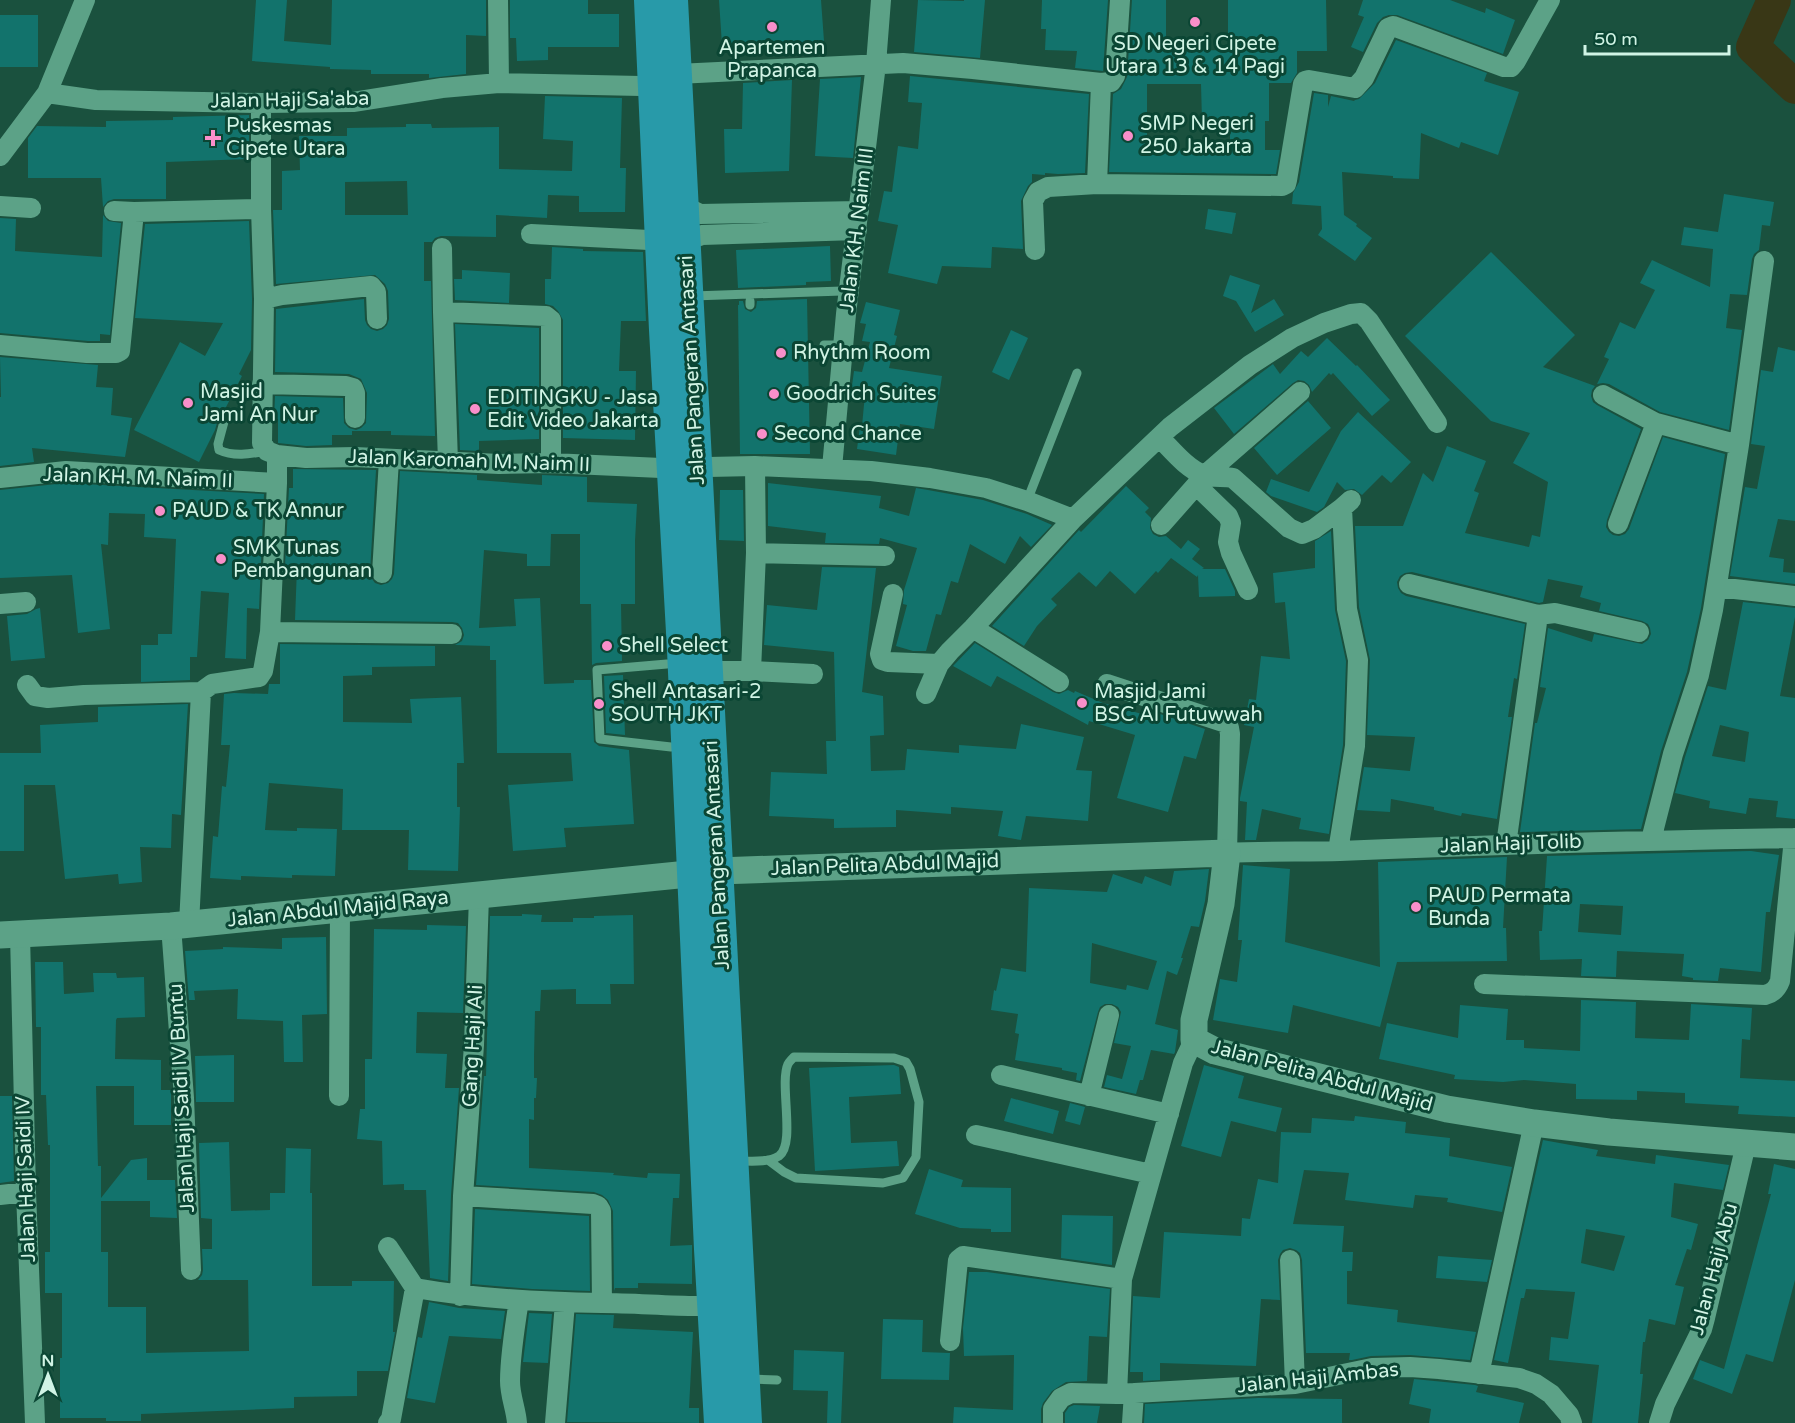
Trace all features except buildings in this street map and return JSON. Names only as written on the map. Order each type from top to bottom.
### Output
[{"type":"main road","name":"Jalan Pangeran Antasari","points":[[637,0],[661,468],[676,875],[703,1423]]},
{"type":"main road","points":[[649,0],[719,1423]]},
{"type":"main road","points":[[664,0],[725,1249],[736,1423]]},
{"type":"main road","name":"Jalan Pangeran Antasari","points":[[673,0],[686,241],[692,300],[697,466],[747,1423]]},
{"type":"street","points":[[0,156],[47,93],[85,0]]},
{"type":"street","points":[[498,0],[499,83]]},
{"type":"street","name":"Jalan KH. Naim III","points":[[832,468],[881,0]]},
{"type":"street","points":[[676,74],[903,63],[1101,83],[1111,82],[1115,76],[1120,0]]},
{"type":"street","points":[[1035,250],[1033,201],[1038,192],[1048,187],[1097,184],[1281,186],[1286,184],[1287,180],[1302,84],[1305,81],[1355,88],[1364,78],[1388,28],[1393,26],[1504,67],[1511,66],[1516,62],[1550,0]]},
{"type":"street","name":"Jalan Haji Sa'aba","points":[[47,93],[96,100],[353,102],[442,88],[499,83],[641,86]]},
{"type":"street","points":[[1097,184],[1101,83]]},
{"type":"street","points":[[27,685],[35,696],[48,698],[201,692],[212,684],[259,676],[262,671],[270,632],[277,483],[272,453],[262,443],[264,299],[261,103]]},
{"type":"street","points":[[0,206],[32,208]]},
{"type":"street","points":[[684,206],[700,214],[858,220]]},
{"type":"street","points":[[114,211],[261,209]]},
{"type":"street","points":[[0,345],[87,353],[120,351],[134,212]]},
{"type":"street","points":[[686,241],[702,235],[858,220]]},
{"type":"street","points":[[531,234],[649,240]]},
{"type":"street","points":[[442,248],[448,462]]},
{"type":"street","points":[[1651,840],[1673,754],[1699,675],[1717,587],[1764,261]]},
{"type":"street","points":[[264,299],[371,286],[376,292],[377,319]]},
{"type":"street","points":[[443,312],[546,316],[551,320],[550,463]]},
{"type":"street","points":[[926,694],[939,664],[1073,519],[1170,427],[1250,365],[1292,338],[1333,320],[1361,313],[1369,321],[1437,423]]},
{"type":"street","points":[[262,384],[353,388],[356,393],[356,418]]},
{"type":"street","points":[[1161,525],[1200,480],[1300,392]]},
{"type":"street","points":[[1603,395],[1656,423],[1738,445]]},
{"type":"street","points":[[1618,524],[1656,423]]},
{"type":"street","points":[[1160,438],[1192,468],[1228,516],[1231,523],[1228,542],[1248,590]]},
{"type":"street","name":"Jalan Karomah M. Naim II","points":[[272,453],[306,458],[356,457],[499,464],[550,463],[661,468],[697,466]]},
{"type":"street","points":[[382,573],[388,460]]},
{"type":"street","points":[[697,466],[832,468],[930,478],[986,488],[1073,519]]},
{"type":"street","points":[[751,671],[756,553],[755,466]]},
{"type":"street","name":"Jalan KH. M. Naim II","points":[[0,478],[66,471],[277,483]]},
{"type":"street","points":[[1200,480],[1222,476],[1233,478],[1289,528],[1302,534],[1314,529],[1347,504],[1347,609],[1358,660],[1355,747],[1338,851]]},
{"type":"street","points":[[756,553],[885,556]]},
{"type":"street","points":[[1409,584],[1538,615],[1555,613],[1639,632]]},
{"type":"street","points":[[1717,587],[1795,596]]},
{"type":"street","points":[[893,594],[880,654],[882,660],[939,664]]},
{"type":"street","points":[[0,604],[26,602]]},
{"type":"street","points":[[1506,845],[1538,615]]},
{"type":"street","points":[[974,628],[1059,682]]},
{"type":"street","points":[[270,632],[452,634]]},
{"type":"street","points":[[708,671],[813,674]]},
{"type":"street","points":[[1107,684],[1226,723],[1230,734],[1227,853]]},
{"type":"street","name":"Jalan Haji Saidi IV Buntu","points":[[191,1270],[180,925],[201,692]]},
{"type":"street","points":[[1484,984],[1770,994],[1780,981],[1794,838]]},
{"type":"street","name":"Jalan Haji Tolib","points":[[1227,853],[1338,851],[1452,845],[1794,838]]},
{"type":"street","name":"Jalan Pelita Abdul Majid","points":[[676,875],[718,871],[1227,853],[1221,904],[1194,1020],[1194,1040],[1215,1050],[1435,1107],[1534,1123],[1795,1147]]},
{"type":"street","name":"Jalan Abdul Majid Raya","points":[[10,934],[180,925],[676,875]]},
{"type":"street","name":"Gang Haji Ali","points":[[460,1296],[463,1196],[474,1045],[479,896]]},
{"type":"street","points":[[339,1096],[340,909]]},
{"type":"street","name":"Jalan Haji Saidi IV","points":[[10,934],[26,1192],[34,1423]]},
{"type":"street","points":[[1089,1096],[1109,1015]]},
{"type":"street","points":[[1132,1423],[1125,1394],[1122,1279],[1183,1063],[1194,1040]]},
{"type":"street","points":[[1001,1075],[1168,1114]]},
{"type":"street","points":[[1479,1374],[1534,1123]]},
{"type":"street","points":[[976,1135],[1151,1174]]},
{"type":"street","name":"Jalan Haji Abu","points":[[1659,1423],[1665,1404],[1702,1329],[1746,1144]]},
{"type":"street","points":[[0,1195],[26,1192]]},
{"type":"street","points":[[463,1196],[598,1206],[601,1211],[602,1303]]},
{"type":"street","points":[[388,1247],[415,1288],[391,1419],[388,1423]]},
{"type":"street","points":[[950,1341],[958,1260],[963,1256],[1122,1279]]},
{"type":"street","points":[[1290,1260],[1295,1384]]},
{"type":"street","points":[[415,1288],[460,1296],[566,1303],[699,1306]]},
{"type":"street","points":[[517,1423],[511,1399],[510,1380],[519,1300]]},
{"type":"street","points":[[555,1423],[566,1303]]},
{"type":"street","name":"Jalan Haji Ambas","points":[[1053,1416],[1061,1398],[1071,1393],[1125,1394],[1295,1384],[1372,1368],[1439,1369],[1519,1378],[1536,1384],[1551,1394],[1569,1415],[1572,1423]]},
{"type":"lane","points":[[692,300],[842,291]]},
{"type":"lane","points":[[824,345],[844,345]]},
{"type":"lane","points":[[1027,501],[1077,373]]},
{"type":"lane","points":[[225,418],[218,444],[219,450],[227,454],[272,453]]},
{"type":"lane","points":[[667,664],[597,670],[597,682],[600,739],[671,747]]},
{"type":"lane","points":[[733,1161],[768,1160],[778,1157],[784,1151],[786,1079],[788,1063],[794,1057],[894,1058],[906,1062],[919,1102],[916,1157],[903,1178],[883,1182],[796,1178],[768,1160]]},
{"type":"lane","points":[[744,1379],[777,1380]]},
{"type":"waterway","points":[[1774,0],[1753,47],[1795,87]]},
{"type":"place","name":"SD Negeri Cipete Utara 13 & 14 Pagi","points":[[1195,22]]},
{"type":"place","name":"Apartemen Prapanca","points":[[772,27]]},
{"type":"place","name":"SMP Negeri 250 Jakarta","points":[[1128,136]]},
{"type":"place","name":"Puskesmas Cipete Utara","points":[[213,138]]},
{"type":"place","name":"Rhythm Room","points":[[781,353]]},
{"type":"place","name":"Goodrich Suites","points":[[774,394]]},
{"type":"place","name":"Masjid Jami An Nur","points":[[188,403]]},
{"type":"place","name":"EDITINGKU - Jasa Edit Video Jakarta","points":[[475,409]]},
{"type":"place","name":"Second Chance","points":[[762,434]]},
{"type":"place","name":"PAUD & TK Annur","points":[[160,511]]},
{"type":"place","name":"SMK Tunas Pembangunan","points":[[221,559]]},
{"type":"place","name":"Shell Select","points":[[607,646]]},
{"type":"place","name":"Masjid Jami BSC Al Futuwwah","points":[[1082,703]]},
{"type":"place","name":"Shell Antasari-2 SOUTH JKT","points":[[599,704]]},
{"type":"place","name":"PAUD Permata Bunda","points":[[1416,907]]}]
